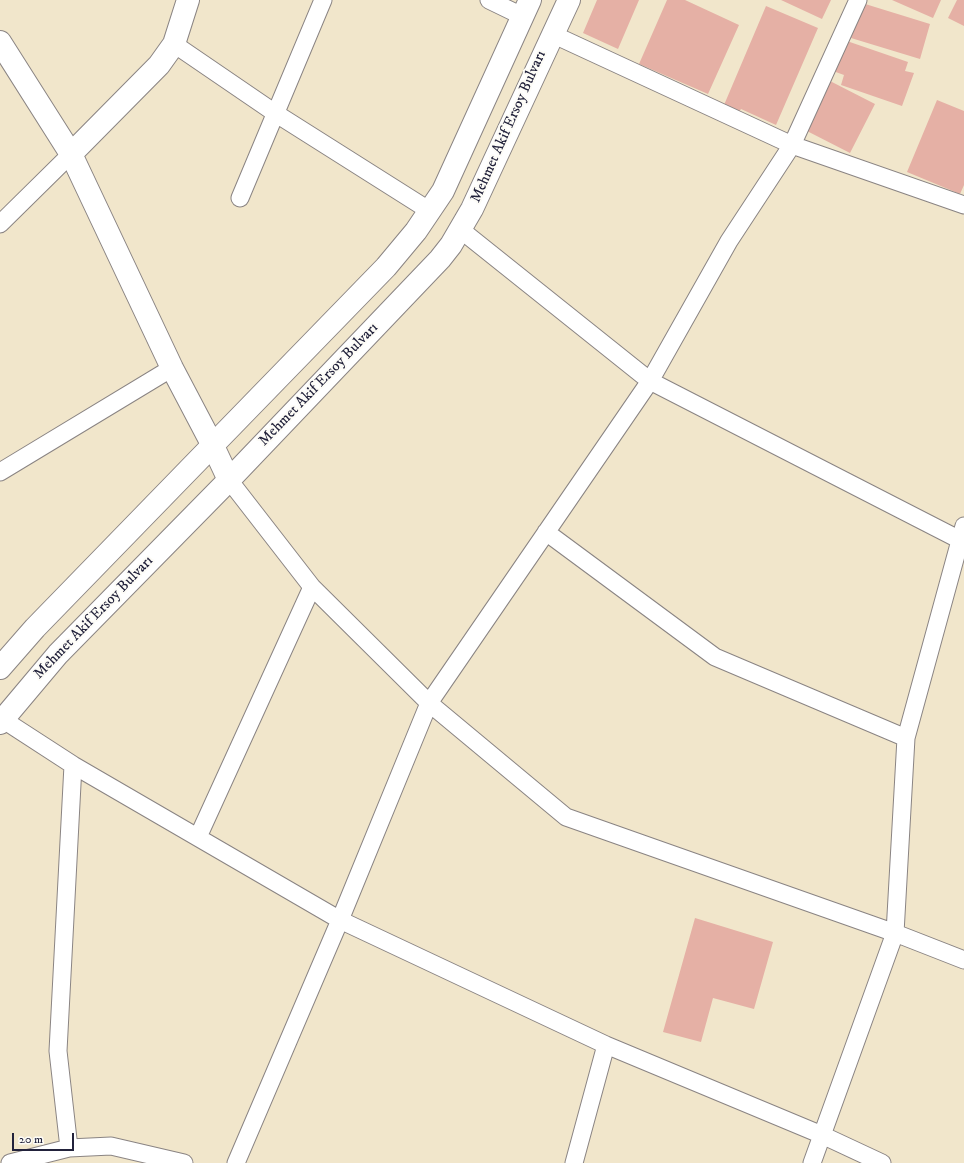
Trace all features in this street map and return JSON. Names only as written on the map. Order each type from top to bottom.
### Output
[{"type":"main road","points":[[71,154],[159,65],[174,44],[188,0]]},
{"type":"main road","name":"Mehmet Akif Ersoy Bulvarı","points":[[1,721],[58,654],[229,480],[440,259],[461,230],[568,0]]},
{"type":"main road","points":[[0,668],[35,628],[386,267],[430,211],[442,191],[526,8]]},
{"type":"main road","points":[[0,42],[71,154],[172,368],[229,480]]},
{"type":"street","points":[[240,198],[323,0]]},
{"type":"street","points":[[489,0],[526,8]]},
{"type":"street","points":[[236,1163],[340,920],[429,703],[650,381],[729,241],[792,145],[858,0]]},
{"type":"street","points":[[552,34],[792,145],[964,205]]},
{"type":"street","points":[[174,44],[276,113],[430,211]]},
{"type":"street","points":[[0,224],[71,154]]},
{"type":"street","points":[[461,230],[650,381],[962,536],[906,738],[895,933],[812,1163]]},
{"type":"street","points":[[0,472],[172,368]]},
{"type":"street","points":[[229,480],[312,587],[429,703],[566,817],[895,933],[964,960]]},
{"type":"street","points":[[546,532],[715,657],[906,738]]},
{"type":"street","points":[[198,837],[312,587]]},
{"type":"street","points":[[1,721],[73,765],[340,920],[606,1045],[822,1135],[882,1163]]},
{"type":"street","points":[[69,1148],[58,1051],[73,765]]},
{"type":"street","points":[[574,1163],[606,1045]]},
{"type":"street","points":[[10,1163],[69,1148],[111,1146],[184,1163]]},
{"type":"building","points":[[597,0],[639,0],[618,49],[583,33]]},
{"type":"building","points":[[667,0],[685,0],[739,25],[708,94],[639,64]]},
{"type":"building","points":[[781,0],[831,0],[822,19]]},
{"type":"building","points":[[892,0],[941,0],[933,18]]},
{"type":"building","points":[[957,0],[964,0],[964,26],[948,18]]},
{"type":"building","points":[[862,3],[930,24],[920,59],[851,38]]},
{"type":"building","points":[[766,6],[818,28],[776,125],[741,109],[739,112],[724,105]]},
{"type":"building","points":[[844,40],[908,62],[905,71],[914,73],[902,106],[841,85],[844,75],[833,71]]},
{"type":"building","points":[[830,81],[875,104],[850,153],[805,130]]},
{"type":"building","points":[[937,100],[964,111],[964,185],[960,194],[907,172]]},
{"type":"building","points":[[695,918],[773,942],[754,1009],[713,998],[701,1042],[663,1032]]}]
